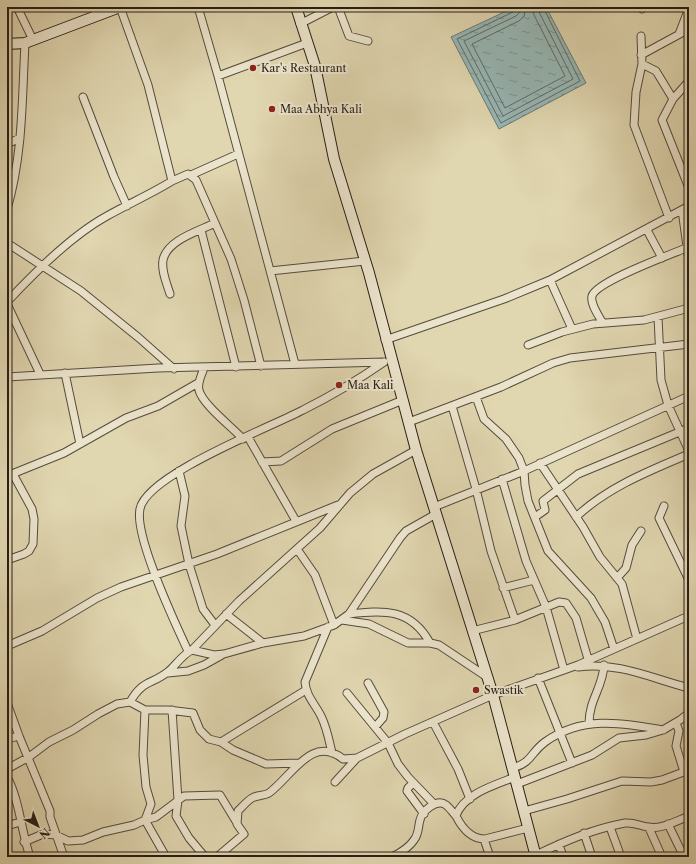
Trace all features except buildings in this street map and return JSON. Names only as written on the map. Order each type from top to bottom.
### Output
[{"type":"main road","points":[[8,46],[29,41],[95,11],[120,7]]},
{"type":"main road","points":[[296,7],[314,66],[334,159],[365,261],[385,340],[388,362],[403,400],[416,450],[493,695],[536,856]]},
{"type":"street","points":[[7,209],[15,183],[29,41],[17,7]]},
{"type":"street","points":[[120,7],[148,85],[172,181]]},
{"type":"street","points":[[198,7],[218,76],[295,364]]},
{"type":"street","points":[[300,24],[334,7]]},
{"type":"street","points":[[338,7],[349,36],[368,41]]},
{"type":"street","points":[[679,34],[689,8]]},
{"type":"street","points":[[641,55],[689,29]]},
{"type":"street","points":[[641,36],[642,64],[636,92],[634,125],[669,218]]},
{"type":"street","points":[[218,76],[307,43]]},
{"type":"street","points":[[642,64],[656,71],[673,99]]},
{"type":"street","points":[[689,81],[673,99],[662,120],[689,188]]},
{"type":"street","points":[[83,96],[114,177],[127,206]]},
{"type":"street","points":[[7,144],[20,138]]},
{"type":"street","points":[[40,374],[7,303],[45,266],[88,228],[172,181],[188,174],[191,175],[238,154]]},
{"type":"street","points":[[191,175],[196,180],[237,276],[261,366]]},
{"type":"street","points":[[385,340],[504,300],[550,280],[647,230],[689,206]]},
{"type":"street","points":[[682,210],[686,248],[689,261]]},
{"type":"street","points":[[170,294],[163,270],[163,260],[167,252],[182,239],[215,223]]},
{"type":"street","points":[[201,230],[236,367]]},
{"type":"street","points":[[647,230],[662,258]]},
{"type":"street","points":[[7,243],[45,266],[112,315],[174,369]]},
{"type":"street","points":[[602,322],[592,302],[592,297],[595,292],[621,276],[686,248]]},
{"type":"street","points":[[270,271],[365,261]]},
{"type":"street","points":[[550,280],[572,329]]},
{"type":"street","points":[[528,345],[572,329],[602,322],[635,321],[689,308]]},
{"type":"street","points":[[658,316],[661,347],[660,373],[668,405],[679,432],[689,451]]},
{"type":"street","points":[[409,422],[476,397],[553,363],[570,358],[689,344]]},
{"type":"street","points":[[7,377],[65,373],[388,362]]},
{"type":"street","points":[[190,650],[170,612],[140,531],[140,508],[144,499],[152,491],[179,471],[332,395],[388,362]]},
{"type":"street","points":[[204,368],[198,383],[201,395],[209,406],[245,438],[262,462],[296,521]]},
{"type":"street","points":[[65,373],[80,444]]},
{"type":"street","points":[[7,560],[29,551],[33,544],[34,519],[32,510],[10,475],[51,459],[126,418],[158,406],[198,383]]},
{"type":"street","points":[[190,650],[214,655],[224,654],[263,643],[304,636],[331,626],[349,614],[406,531],[435,511],[476,489],[524,471],[689,396]]},
{"type":"street","points":[[476,397],[481,414],[510,446],[524,471],[526,494],[548,550],[582,588],[598,609],[614,649]]},
{"type":"street","points":[[262,462],[281,461],[332,429],[403,400]]},
{"type":"street","points":[[452,406],[476,489],[485,529],[503,588],[515,620]]},
{"type":"street","points":[[535,517],[545,510],[543,501],[572,478],[589,469],[689,428]]},
{"type":"street","points":[[130,702],[135,693],[146,682],[166,673],[178,664],[226,614],[297,550],[320,528],[338,505],[373,474],[416,450]]},
{"type":"street","points":[[576,517],[587,507],[612,490],[689,454]]},
{"type":"street","points":[[540,463],[603,561],[625,590],[637,639]]},
{"type":"street","points":[[179,471],[185,496],[181,526],[189,564],[203,609],[215,625]]},
{"type":"street","points":[[502,479],[526,561],[546,607],[567,669]]},
{"type":"street","points":[[7,646],[42,631],[97,598],[156,574],[189,564],[338,505]]},
{"type":"street","points":[[664,506],[659,518],[689,580]]},
{"type":"street","points":[[617,578],[626,568],[632,545],[641,531]]},
{"type":"street","points":[[297,550],[315,575],[331,626],[305,682],[306,690],[325,725],[332,753]]},
{"type":"street","points":[[503,588],[534,580]]},
{"type":"street","points":[[472,631],[515,620],[559,602],[566,603],[576,618],[588,659]]},
{"type":"street","points":[[349,614],[379,611],[395,614],[416,625],[430,642],[447,650],[487,677]]},
{"type":"street","points":[[226,614],[263,643]]},
{"type":"street","points":[[237,824],[238,811],[252,798],[268,794],[288,776],[300,762],[315,752],[323,750],[343,759],[357,758],[493,695],[567,669],[684,618]]},
{"type":"street","points":[[342,620],[370,624],[408,643],[430,642]]},
{"type":"street","points":[[166,673],[188,671],[204,665],[224,654]]},
{"type":"street","points":[[567,669],[604,665],[658,677],[689,688]]},
{"type":"street","points":[[589,723],[589,710],[594,694],[602,679],[604,665]]},
{"type":"street","points":[[538,678],[572,763]]},
{"type":"street","points":[[368,683],[384,712],[383,718],[375,727]]},
{"type":"street","points":[[221,742],[306,690]]},
{"type":"street","points":[[347,693],[388,744],[398,764],[434,804]]},
{"type":"street","points":[[7,769],[29,757],[49,742],[73,730],[98,714],[117,704],[130,702],[144,710],[193,712],[200,730],[209,739],[221,742],[233,750],[266,764],[300,762]]},
{"type":"street","points":[[7,703],[50,811],[50,817],[64,857]]},
{"type":"street","points":[[144,710],[143,755],[146,787],[151,804],[145,820]]},
{"type":"street","points":[[172,710],[178,800],[176,816],[189,838],[205,857]]},
{"type":"street","points":[[456,816],[458,810],[470,799],[485,789],[515,777],[572,763],[592,755],[619,738],[646,736],[663,730],[676,723],[689,713]]},
{"type":"street","points":[[433,722],[458,769],[470,799]]},
{"type":"street","points":[[515,777],[539,746],[560,733],[589,723],[618,722],[663,730]]},
{"type":"street","points":[[524,811],[622,781],[651,782],[662,780],[686,771],[676,746],[679,731],[676,723]]},
{"type":"street","points":[[7,739],[19,736]]},
{"type":"street","points":[[335,782],[357,758]]},
{"type":"street","points":[[7,777],[12,785],[24,842],[30,857]]},
{"type":"street","points":[[413,782],[407,791],[424,814]]},
{"type":"street","points":[[24,842],[43,834],[56,835],[68,841],[83,840],[102,832],[134,825],[156,817],[184,796],[220,795],[244,834],[217,857]]},
{"type":"street","points":[[392,857],[407,848],[415,840],[419,832],[420,819],[434,804],[441,803],[446,805],[456,816],[465,830],[478,839],[484,839],[528,828]]},
{"type":"street","points":[[536,856],[584,833],[610,826],[635,823],[649,828],[668,824],[689,816]]},
{"type":"street","points":[[145,820],[166,857]]},
{"type":"street","points":[[7,826],[20,822]]},
{"type":"street","points":[[668,824],[684,857]]},
{"type":"street","points":[[610,826],[621,857]]},
{"type":"street","points":[[649,828],[662,857]]},
{"type":"street","points":[[584,833],[592,857]]},
{"type":"street","points":[[484,839],[490,857]]},
{"type":"street","points":[[559,844],[563,857]]},
{"type":"water","points":[[515,7],[546,7],[586,83],[499,129],[451,37]]},
{"type":"place","name":"Kar's Restaurant","points":[[253,68]]},
{"type":"place","name":"Maa Abhya Kali","points":[[272,109]]},
{"type":"place","name":"Maa Kali","points":[[339,385]]},
{"type":"place","name":"Swastik","points":[[476,690]]}]
